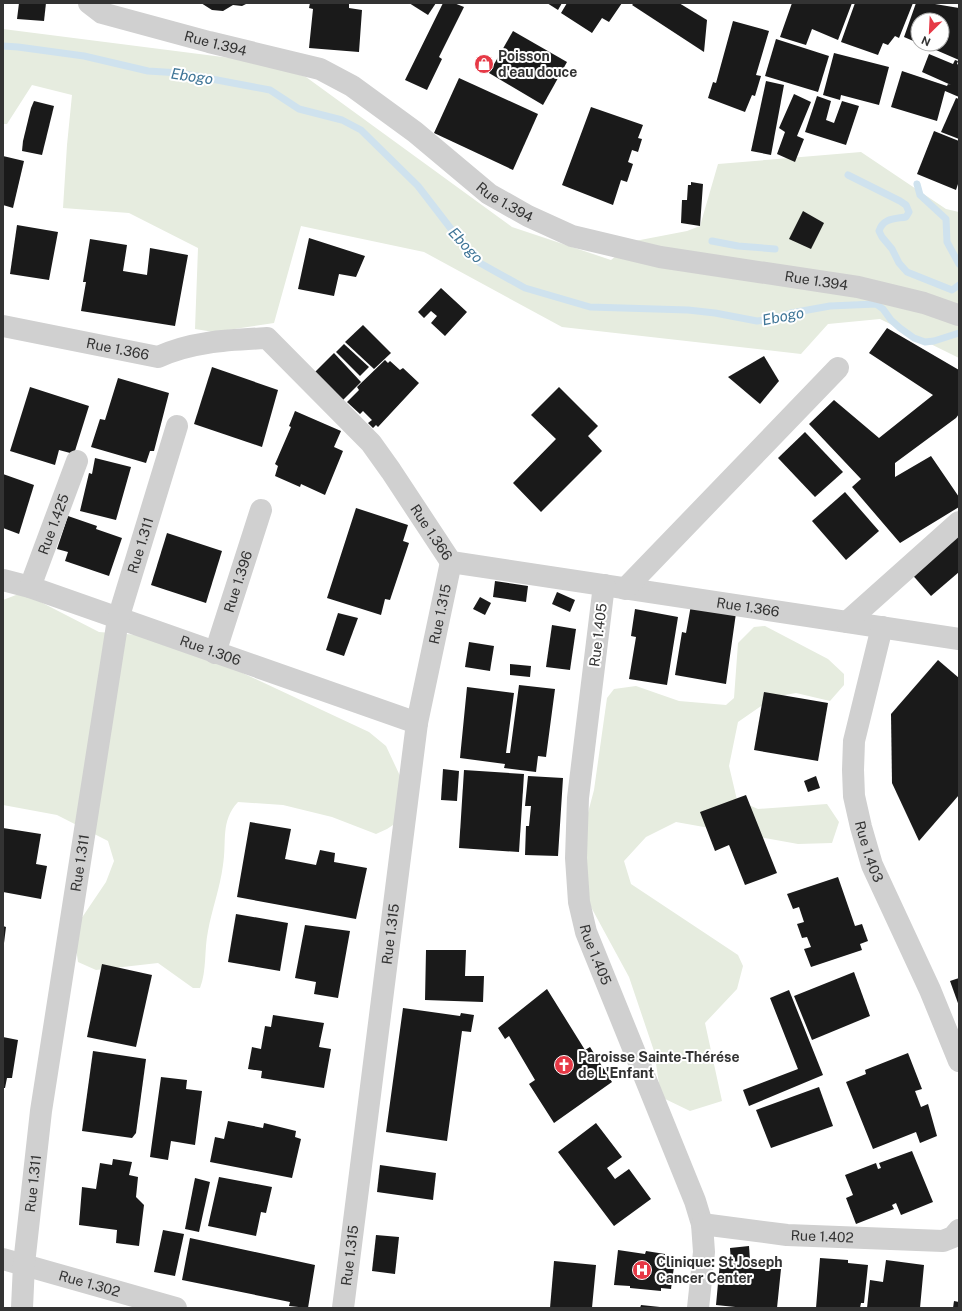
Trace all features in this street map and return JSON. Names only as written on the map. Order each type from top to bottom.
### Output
[{"type":"street","name":"Rue 1.394","points":[[89,3],[102,13],[209,42],[320,69],[352,86],[408,128],[488,194],[528,216],[572,236],[660,257],[858,287],[924,303],[958,315]]},
{"type":"street","name":"Rue 1.366","points":[[3,326],[158,356],[174,350],[226,340],[267,338],[371,443],[451,562],[959,639]]},
{"type":"street","points":[[625,588],[838,368]]},
{"type":"street","name":"Rue 1.311","points":[[22,1308],[24,1264],[41,1111],[118,619],[177,426]]},
{"type":"street","name":"Rue 1.425","points":[[30,587],[77,461]]},
{"type":"street","name":"Rue 1.396","points":[[215,653],[261,510]]},
{"type":"street","points":[[847,622],[959,522]]},
{"type":"street","name":"Rue 1.315","points":[[343,1308],[416,723],[451,562]]},
{"type":"street","name":"Rue 1.306","points":[[3,580],[30,587],[416,723]]},
{"type":"street","name":"Rue 1.405","points":[[604,585],[578,798],[576,858],[578,902],[586,932],[695,1201],[702,1224],[704,1252],[698,1308]]},
{"type":"street","name":"Rue 1.403","points":[[882,627],[854,741],[854,796],[872,865],[930,990],[959,1061]]},
{"type":"street","name":"Rue 1.402","points":[[702,1224],[787,1235],[951,1235]]},
{"type":"street","name":"Rue 1.302","points":[[3,1259],[176,1308]]},
{"type":"shaded area","points":[[3,29],[262,62],[306,77],[512,227],[611,260],[635,241],[687,231],[700,226],[718,164],[861,152],[946,209],[959,212],[959,358],[880,319],[828,324],[801,354],[562,327],[424,252],[301,226],[274,323],[214,332],[195,329],[198,248],[129,213],[63,208],[72,95],[32,85],[7,124],[3,124]]},
{"type":"shaded area","points":[[16,595],[27,595],[99,632],[152,636],[176,642],[369,732],[386,746],[401,778],[396,823],[376,834],[332,817],[283,805],[238,802],[232,809],[226,824],[222,874],[208,931],[205,967],[200,988],[193,988],[158,963],[96,970],[78,962],[75,941],[81,919],[106,882],[114,861],[108,841],[57,815],[3,805],[3,600]]},
{"type":"shaded area","points":[[765,626],[828,659],[844,674],[844,685],[830,701],[796,693],[774,697],[738,722],[729,766],[737,800],[758,809],[827,804],[839,822],[832,843],[798,844],[676,822],[646,837],[624,861],[631,884],[738,955],[743,966],[737,989],[705,1023],[722,1101],[690,1111],[661,1097],[654,1051],[629,977],[585,896],[576,858],[594,790],[607,698],[614,689],[636,686],[679,701],[726,705],[734,698],[738,643],[754,627]]},
{"type":"building","points":[[19,3],[46,3],[44,21],[17,19]]},
{"type":"building","points":[[201,3],[248,3],[242,6],[233,5],[223,11],[212,10]]},
{"type":"building","points":[[310,3],[349,3],[349,8],[362,10],[359,52],[309,48],[313,9],[309,8]]},
{"type":"building","points":[[409,3],[436,3],[428,15]]},
{"type":"building","points":[[443,3],[454,3],[464,7],[439,57],[442,59],[427,90],[405,80]]},
{"type":"building","points":[[547,3],[562,3],[558,10]]},
{"type":"building","points":[[567,3],[622,3],[609,22],[602,18],[592,33],[561,13]]},
{"type":"building","points":[[634,3],[679,3],[707,20],[704,52],[632,5]]},
{"type":"building","points":[[792,3],[852,3],[838,40],[812,29],[806,45],[780,37]]},
{"type":"building","points":[[855,3],[913,3],[899,38],[895,36],[888,45],[883,43],[878,55],[841,42]]},
{"type":"building","points":[[916,3],[929,3],[959,8],[959,60],[940,52],[950,52],[950,12],[913,12]]},
{"type":"building","points":[[910,20],[910,40],[904,37]]},
{"type":"building","points":[[733,21],[769,31],[756,75],[761,76],[755,96],[752,95],[745,112],[708,98],[713,82],[716,83]]},
{"type":"building","points":[[513,31],[567,62],[543,105],[489,73]]},
{"type":"building","points":[[776,39],[829,56],[818,92],[765,76]]},
{"type":"building","points":[[834,53],[889,67],[879,105],[841,95],[840,100],[823,95]]},
{"type":"building","points":[[929,54],[953,64],[955,60],[958,61],[957,64],[959,65],[959,97],[945,91],[937,121],[891,107],[902,71],[947,86],[948,84],[951,85],[922,72]]},
{"type":"building","points":[[459,78],[538,114],[513,170],[434,133]]},
{"type":"building","points":[[766,81],[784,85],[771,155],[751,151]]},
{"type":"building","points":[[794,94],[811,102],[797,136],[804,139],[795,162],[777,154],[785,132],[779,128]]},
{"type":"building","points":[[817,96],[831,101],[826,120],[834,123],[842,101],[859,106],[846,145],[805,132]]},
{"type":"building","points":[[956,98],[959,99],[959,139],[941,132]]},
{"type":"building","points":[[34,101],[54,106],[42,155],[22,151],[23,141]]},
{"type":"building","points":[[591,107],[643,125],[638,138],[642,139],[638,152],[632,150],[628,162],[633,164],[627,182],[621,180],[613,205],[562,185]]},
{"type":"building","points":[[934,131],[959,141],[959,181],[956,190],[917,174]]},
{"type":"building","points":[[3,156],[24,161],[13,208],[3,205]]},
{"type":"building","points":[[691,182],[703,184],[700,226],[681,223],[682,200],[687,200],[688,185],[691,185]]},
{"type":"building","points":[[803,211],[824,223],[811,249],[789,239]]},
{"type":"building","points":[[17,225],[58,232],[49,280],[10,274]]},
{"type":"building","points":[[309,238],[365,256],[356,277],[339,274],[334,296],[298,289]]},
{"type":"building","points":[[90,239],[127,245],[123,271],[147,275],[150,248],[188,255],[175,326],[81,311],[86,282],[83,282]]},
{"type":"building","points":[[441,288],[467,312],[445,336],[431,323],[437,316],[431,311],[424,318],[418,312]]},
{"type":"building","points":[[363,325],[391,353],[374,369],[345,342]]},
{"type":"building","points":[[887,328],[959,370],[959,414],[956,418],[895,463],[895,477],[931,456],[959,497],[959,507],[900,543],[852,487],[861,479],[809,424],[834,400],[879,438],[933,395],[869,353]]},
{"type":"building","points":[[344,344],[369,367],[360,376],[336,352]]},
{"type":"building","points":[[334,353],[361,382],[341,402],[314,373]]},
{"type":"building","points":[[764,356],[779,381],[760,404],[728,377]]},
{"type":"building","points":[[385,360],[388,363],[390,361],[400,370],[403,368],[419,383],[378,427],[376,425],[373,428],[368,423],[372,420],[363,411],[360,414],[347,402],[359,390],[357,387]]},
{"type":"building","points":[[212,367],[278,390],[262,447],[194,424]]},
{"type":"building","points":[[118,378],[169,393],[154,451],[150,451],[146,463],[91,447],[100,419],[105,420]]},
{"type":"building","points":[[30,387],[89,406],[74,454],[59,450],[55,465],[10,451]]},
{"type":"building","points":[[559,387],[598,426],[588,436],[602,451],[541,512],[513,483],[556,439],[531,415]]},
{"type":"building","points":[[295,411],[341,431],[334,447],[343,451],[325,495],[301,484],[300,487],[275,476],[278,466],[275,464],[291,427],[289,426]]},
{"type":"building","points":[[805,432],[843,472],[815,497],[778,458]]},
{"type":"building","points":[[95,458],[131,467],[116,520],[80,511],[89,473],[92,474]]},
{"type":"building","points":[[3,474],[34,485],[19,534],[3,528]]},
{"type":"building","points":[[845,492],[879,531],[846,560],[812,521]]},
{"type":"building","points":[[356,508],[408,525],[403,541],[409,543],[390,600],[385,599],[381,615],[327,598]]},
{"type":"building","points":[[68,516],[97,526],[96,529],[122,538],[109,576],[65,561],[68,552],[57,549]]},
{"type":"building","points":[[959,530],[959,572],[931,596],[909,571]]},
{"type":"building","points":[[167,533],[222,551],[206,603],[151,585]]},
{"type":"building","points":[[495,581],[528,586],[526,602],[493,597]]},
{"type":"building","points":[[557,592],[575,600],[570,612],[552,604]]},
{"type":"building","points":[[480,597],[491,603],[485,615],[473,609]]},
{"type":"building","points":[[691,605],[736,613],[726,684],[675,675],[682,632],[686,633]]},
{"type":"building","points":[[635,609],[678,617],[667,685],[629,679],[636,637],[631,636]]},
{"type":"building","points":[[338,613],[358,618],[344,656],[326,650]]},
{"type":"building","points":[[552,625],[576,629],[570,670],[546,667]]},
{"type":"building","points":[[469,642],[494,646],[490,671],[465,667]]},
{"type":"building","points":[[938,660],[959,678],[959,795],[919,841],[892,783],[891,714]]},
{"type":"building","points":[[510,664],[531,666],[530,677],[510,675]]},
{"type":"building","points":[[519,685],[555,689],[546,757],[538,756],[536,772],[504,768],[505,764],[460,758],[467,687],[514,693],[506,753],[510,753]]},
{"type":"building","points":[[764,692],[828,703],[818,761],[754,750]]},
{"type":"building","points":[[443,769],[459,771],[457,801],[441,800]]},
{"type":"building","points":[[464,770],[524,774],[519,852],[459,848]]},
{"type":"building","points":[[528,776],[563,778],[558,856],[525,855],[526,826],[529,826],[531,806],[525,806]]},
{"type":"building","points":[[816,776],[820,788],[808,792],[804,781]]},
{"type":"building","points":[[746,795],[777,873],[745,885],[729,845],[715,851],[700,812]]},
{"type":"building","points":[[250,822],[291,829],[285,859],[316,865],[320,850],[335,853],[334,862],[367,868],[356,919],[237,897]]},
{"type":"building","points":[[3,828],[41,834],[36,864],[47,866],[41,899],[3,892]]},
{"type":"building","points":[[838,877],[855,926],[862,924],[868,941],[860,944],[862,950],[811,967],[804,949],[811,947],[807,937],[802,938],[797,924],[804,922],[799,907],[793,909],[787,894]]},
{"type":"building","points":[[236,914],[288,923],[280,971],[228,962]]},
{"type":"building","points":[[305,925],[350,931],[338,998],[314,994],[316,982],[295,978]]},
{"type":"building","points":[[3,926],[6,927],[4,943],[3,942]]},
{"type":"building","points":[[426,950],[466,950],[465,976],[484,976],[483,1002],[425,1000]]},
{"type":"building","points":[[102,964],[152,975],[136,1047],[87,1037]]},
{"type":"building","points":[[854,972],[870,1016],[812,1040],[794,996]]},
{"type":"building","points":[[959,978],[959,1006],[950,981]]},
{"type":"building","name":"Paroisse Sainte-Thérése de L'Enfant","points":[[547,989],[585,1050],[590,1047],[612,1082],[554,1123],[529,1084],[535,1080],[509,1036],[505,1039],[498,1028]]},
{"type":"building","points":[[789,990],[823,1075],[749,1106],[743,1090],[798,1069],[770,998]]},
{"type":"building","points":[[403,1008],[460,1016],[461,1013],[474,1015],[471,1032],[462,1031],[447,1141],[386,1132]]},
{"type":"building","points":[[273,1015],[324,1023],[319,1047],[331,1049],[324,1088],[261,1078],[262,1071],[248,1069],[252,1047],[261,1049],[265,1026],[271,1027]]},
{"type":"building","points":[[3,1037],[18,1040],[12,1078],[7,1078],[5,1088],[3,1088]]},
{"type":"building","points":[[93,1051],[146,1059],[136,1133],[132,1138],[82,1131]]},
{"type":"building","points":[[908,1053],[922,1089],[915,1091],[921,1107],[928,1104],[937,1136],[920,1143],[916,1132],[873,1149],[846,1082],[866,1074],[865,1070]]},
{"type":"building","points":[[161,1077],[187,1080],[186,1089],[202,1091],[195,1145],[171,1141],[168,1160],[150,1157]]},
{"type":"building","points":[[819,1087],[833,1126],[771,1148],[756,1110]]},
{"type":"building","points":[[228,1121],[263,1128],[264,1123],[296,1131],[295,1137],[301,1139],[292,1178],[210,1162],[215,1137],[224,1139]]},
{"type":"building","points":[[596,1123],[622,1157],[607,1168],[615,1179],[629,1169],[651,1199],[614,1226],[558,1152]]},
{"type":"building","points":[[912,1151],[933,1202],[901,1215],[896,1203],[892,1205],[894,1209],[856,1224],[846,1198],[853,1195],[845,1175],[876,1163],[878,1169],[881,1168],[879,1163]]},
{"type":"building","points":[[113,1159],[132,1162],[129,1175],[138,1177],[136,1197],[144,1205],[139,1246],[116,1243],[117,1230],[79,1225],[82,1187],[96,1189],[100,1163],[112,1165]]},
{"type":"building","points":[[380,1165],[436,1173],[433,1200],[377,1192]]},
{"type":"building","points":[[219,1177],[272,1187],[266,1213],[261,1212],[256,1236],[208,1226]]},
{"type":"building","points":[[195,1178],[210,1182],[199,1232],[185,1229]]},
{"type":"building","points":[[163,1230],[184,1234],[175,1276],[154,1272]]},
{"type":"building","points":[[376,1235],[399,1237],[395,1274],[372,1271]]},
{"type":"building","points":[[190,1238],[315,1265],[308,1308],[289,1306],[290,1302],[182,1280]]},
{"type":"building","points":[[749,1246],[750,1260],[731,1262],[730,1248]]},
{"type":"building","points":[[618,1250],[645,1254],[646,1251],[665,1254],[665,1258],[675,1259],[671,1289],[661,1288],[661,1291],[614,1285]]},
{"type":"building","points":[[820,1258],[848,1260],[848,1263],[868,1265],[864,1303],[861,1303],[860,1308],[816,1308]]},
{"type":"building","points":[[886,1260],[924,1265],[920,1308],[867,1308],[870,1280],[883,1282]]},
{"type":"building","points":[[554,1261],[596,1265],[592,1308],[550,1308]]},
{"type":"building","points":[[720,1262],[755,1266],[754,1269],[781,1269],[777,1308],[745,1308],[716,1305]]},
{"type":"building","points":[[954,1301],[959,1302],[959,1308],[953,1308]]},
{"type":"building","points":[[641,1305],[660,1307],[640,1308]]},
{"type":"waterway","name":"Ebogo","points":[[3,46],[84,56],[148,71],[180,73],[270,90],[299,109],[342,120],[361,130],[418,186],[468,251],[480,263],[525,288],[590,307],[688,310],[715,313],[757,321],[774,319],[791,313],[830,306],[876,304],[883,309],[891,320],[900,328],[914,338],[925,342],[934,341],[959,333]]},
{"type":"waterway","points":[[848,175],[906,205],[909,212],[906,217],[886,221],[879,231],[892,249],[899,263],[907,272],[952,290],[959,285]]},
{"type":"waterway","points":[[917,184],[920,195],[946,219],[947,242],[959,264]]},
{"type":"waterway","points":[[712,241],[738,246],[775,249]]},
{"type":"place","name":"Poisson d'eau douce","points":[[484,64]]},
{"type":"place","name":"Paroisse Sainte-Thérése de L'Enfant","points":[[564,1065]]},
{"type":"place","name":"Clinique: St Joseph Cancer Center","points":[[642,1270]]}]
